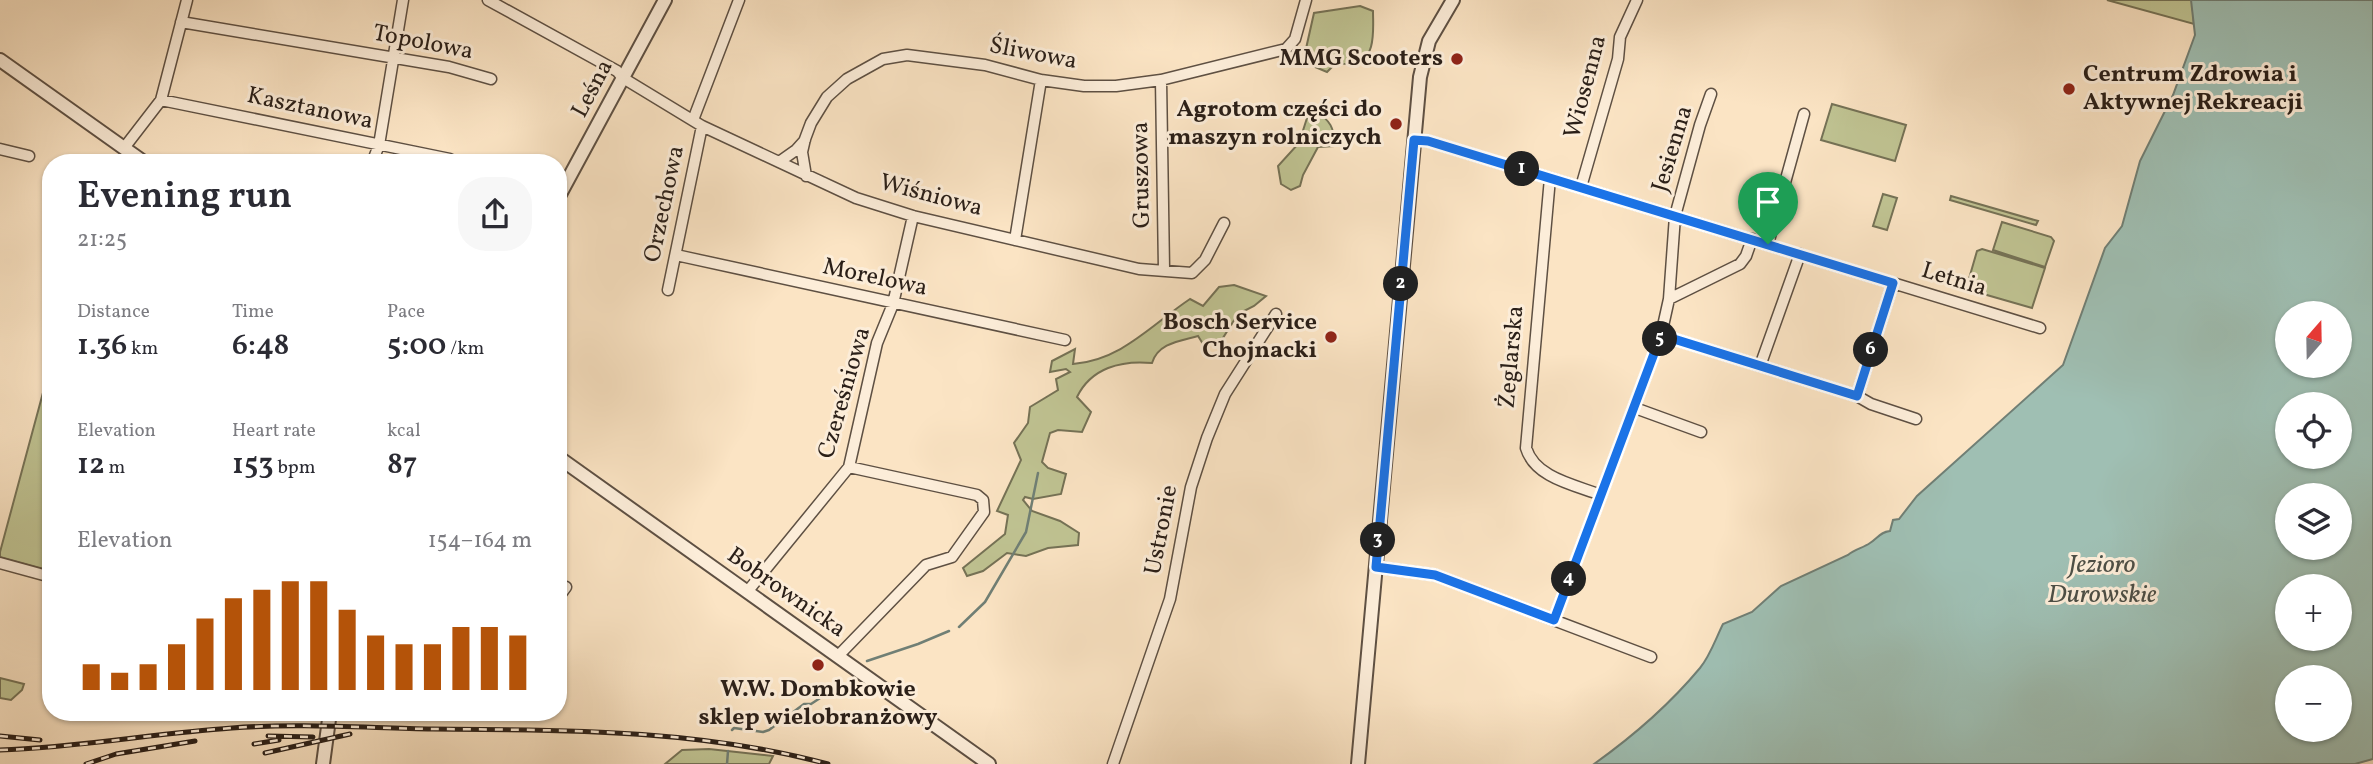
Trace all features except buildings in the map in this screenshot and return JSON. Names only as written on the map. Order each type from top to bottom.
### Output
[{"type":"street","points":[[124,148],[161,100],[187,0]]},
{"type":"street","points":[[376,154],[403,0]]},
{"type":"street","name":"Wiśniowa","points":[[488,0],[617,71],[623,78],[697,123],[856,198],[913,216],[1139,269],[1192,273],[1205,260],[1224,222]]},
{"type":"street","name":"Leśna","points":[[567,181],[665,0]]},
{"type":"street","name":"Orzechowa","points":[[668,290],[697,123],[739,0]]},
{"type":"street","name":"Śliwowa","points":[[806,176],[802,152],[805,139],[811,123],[827,97],[847,79],[883,59],[907,55],[985,65],[1041,80],[1084,86],[1116,86],[1161,80],[1286,49],[1295,38],[1306,0]]},
{"type":"street","points":[[1358,764],[1420,77],[1424,54],[1433,33],[1453,0]]},
{"type":"street","name":"Wiosenna","points":[[1581,187],[1618,59],[1620,37],[1637,0]]},
{"type":"street","name":"Topolowa","points":[[181,22],[449,67],[492,79]]},
{"type":"street","points":[[0,60],[132,154]]},
{"type":"street","points":[[1015,240],[1041,80]]},
{"type":"street","name":"Gruszowa","points":[[1161,80],[1164,269]]},
{"type":"street","name":"Jesienna","points":[[1554,620],[1661,335],[1669,299],[1675,216],[1700,125],[1712,94]]},
{"type":"street","name":"Kasztanowa","points":[[161,100],[425,154]]},
{"type":"street","points":[[1768,244],[1804,114]]},
{"type":"street","name":"Śliwowa","points":[[779,162],[796,150],[805,139]]},
{"type":"street","name":"Letnia","points":[[1414,140],[1428,141],[2040,328]]},
{"type":"street","points":[[0,149],[29,156]]},
{"type":"street","name":"Żeglarska","points":[[1550,178],[1526,447],[1533,463],[1543,471],[1601,495]]},
{"type":"street","name":"Czereśniowa","points":[[747,592],[849,467],[877,342],[893,304],[913,216]]},
{"type":"street","points":[[1669,299],[1740,264],[1752,239]]},
{"type":"street","points":[[1760,366],[1800,254]]},
{"type":"street","name":"Morelowa","points":[[676,255],[1065,341]]},
{"type":"street","points":[[1857,396],[1893,283]]},
{"type":"street","name":"Ustronie","points":[[1113,764],[1170,600],[1191,487],[1207,438],[1225,394],[1276,314]]},
{"type":"street","points":[[1661,335],[1857,396],[1871,404],[1916,419]]},
{"type":"street","points":[[1635,408],[1702,432]]},
{"type":"street","name":"Bobrownicka","points":[[567,463],[989,764]]},
{"type":"street","points":[[838,656],[926,565],[952,557],[984,512],[982,500],[977,495],[849,467]]},
{"type":"street","points":[[0,563],[42,575]]},
{"type":"street","points":[[1376,567],[1435,575],[1651,657]]},
{"type":"street","points":[[323,764],[329,721]]},
{"type":"green space","points":[[2107,0],[2192,0],[2194,24]]},
{"type":"green space","points":[[1360,6],[1373,11],[1372,43],[1366,57],[1352,64],[1336,63],[1327,72],[1303,62],[1314,13]]},
{"type":"green space","points":[[1832,104],[1906,125],[1895,161],[1821,140]]},
{"type":"green space","points":[[1315,111],[1330,125],[1334,134],[1334,146],[1318,147],[1300,186],[1291,190],[1281,184],[1278,166],[1299,143],[1307,118]]},
{"type":"green space","points":[[1883,194],[1897,198],[1887,230],[1873,226]]},
{"type":"green space","points":[[1951,196],[2038,221],[2036,225],[1950,200]]},
{"type":"green space","points":[[2002,222],[2051,237],[2054,241],[2045,267],[1993,250]]},
{"type":"green space","points":[[1982,249],[2045,268],[2032,308],[1966,289],[1977,251]]},
{"type":"green space","points":[[1234,285],[1266,296],[1238,314],[1221,341],[1203,344],[1198,336],[1164,347],[1152,363],[1129,363],[1108,368],[1090,379],[1077,397],[1091,412],[1082,432],[1058,430],[1050,433],[1042,462],[1048,468],[1066,474],[1061,494],[1033,499],[1025,497],[1023,500],[1032,511],[1060,521],[1079,533],[1078,545],[1048,548],[1026,556],[1007,553],[983,571],[967,576],[963,568],[1005,534],[1008,515],[997,511],[1021,460],[1014,443],[1028,423],[1030,407],[1058,390],[1056,379],[1070,372],[1066,369],[1050,372],[1052,361],[1075,349],[1073,364],[1106,356],[1135,340],[1190,299],[1203,306],[1219,287]]},
{"type":"green space","points":[[42,396],[42,569],[0,557]]},
{"type":"green space","points":[[0,678],[24,684],[22,690],[11,700],[0,698]]},
{"type":"green space","points":[[709,749],[773,756],[769,764],[665,764],[682,750]]},
{"type":"water","name":"Jezioro Durowskie","points":[[2191,0],[2373,0],[2373,759],[2355,764],[1594,764],[1650,719],[1700,668],[1723,624],[1752,612],[1781,586],[1848,555],[1890,531],[1893,520],[1899,519],[1917,496],[2063,365],[2105,248],[2122,226],[2140,161],[2173,95],[2195,35]]},
{"type":"waterway","points":[[959,627],[985,602],[1026,532],[1038,473]]},
{"type":"waterway","points":[[867,661],[949,631]]},
{"type":"waterway","points":[[732,730],[769,730],[804,704],[811,704],[840,685]]},
{"type":"waterway","points":[[727,764],[728,751]]},
{"type":"railway","points":[[0,750],[232,728],[333,726],[632,734],[730,744],[828,764]]},
{"type":"railway","points":[[265,753],[350,734]]},
{"type":"railway","points":[[0,736],[40,740]]},
{"type":"railway","points":[[268,736],[313,737]]},
{"type":"railway","points":[[254,744],[279,740]]},
{"type":"railway","points":[[86,764],[116,754],[195,741]]},
{"type":"place","name":"MMG Scooters","points":[[1457,59]]},
{"type":"place","name":"Centrum Zdrowia i Aktywnej Rekreacji","points":[[2069,89]]},
{"type":"place","name":"Agrotom części do maszyn rolniczych","points":[[1396,124]]},
{"type":"place","name":"Bosch Service Chojnacki","points":[[1331,337]]},
{"type":"place","name":"W.W. Dombkowie sklep wielobranżowy","points":[[818,665]]},
{"type":"route","points":[[1414,140],[1428,141],[1768,244],[1893,283],[1857,396],[1661,335],[1554,620],[1435,575],[1376,567],[1414,140]]}]
